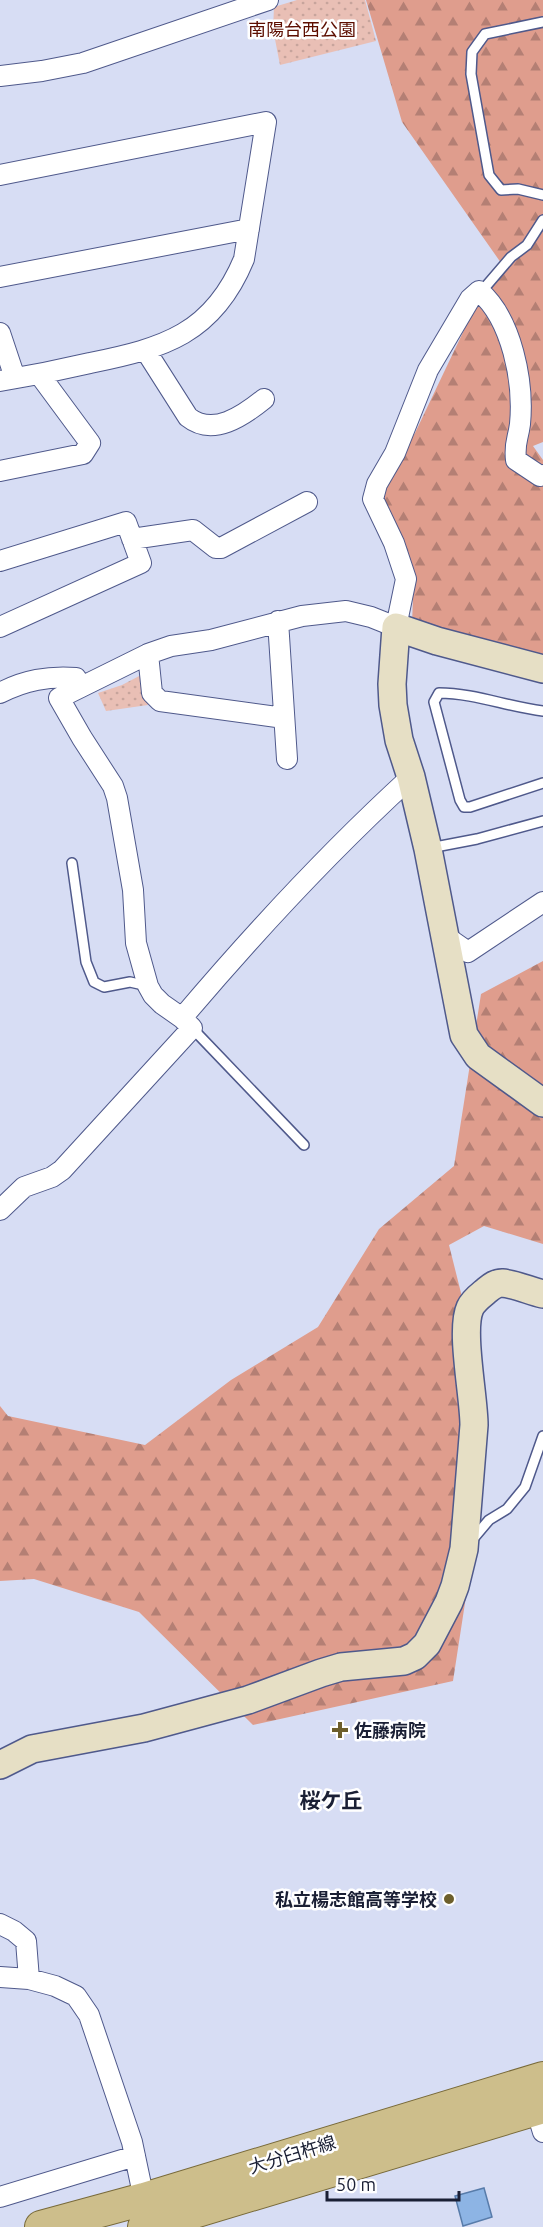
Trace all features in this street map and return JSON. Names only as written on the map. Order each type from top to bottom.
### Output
[{"type":"main road","name":"大分臼杵線","points":[[146,2220],[543,2078]]},
{"type":"main road","name":"大分臼杵線","points":[[41,2227],[146,2220],[541,2116]]},
{"type":"street","points":[[0,76],[83,63],[268,0]]},
{"type":"street","points":[[0,175],[266,122],[244,259],[222,301],[192,329],[146,351],[8,380],[0,333]]},
{"type":"street","points":[[0,278],[249,229]]},
{"type":"street","points":[[543,475],[540,476],[516,460],[514,445],[520,425],[519,385],[512,343],[487,298],[479,291],[470,299],[428,370],[395,453],[377,484],[373,499],[394,543],[406,579],[396,627],[392,684],[393,705],[399,740],[411,777],[428,849],[464,1035],[478,1056],[543,1103]]},
{"type":"street","points":[[146,351],[188,417],[196,423],[207,426],[232,421],[243,416],[264,399]]},
{"type":"street","points":[[0,471],[83,454],[90,443],[39,374]]},
{"type":"street","points":[[132,539],[193,530],[216,548],[221,548],[307,502]]},
{"type":"street","points":[[0,561],[126,522],[141,563],[0,627]]},
{"type":"street","points":[[187,1023],[162,1004],[148,986],[136,943],[133,890],[117,798],[113,786],[59,698],[148,654],[171,646],[211,640],[302,616],[346,611],[371,617],[437,641],[543,669]]},
{"type":"street","points":[[278,621],[286,759]]},
{"type":"street","points":[[148,654],[152,693],[160,701],[284,718]]},
{"type":"street","points":[[0,693],[17,684],[38,678],[76,678],[81,686]]},
{"type":"street","points":[[0,1210],[24,1187],[52,1177],[62,1170],[187,1023],[228,963],[368,816],[411,777]]},
{"type":"street","points":[[445,936],[468,952],[543,902]]},
{"type":"street","points":[[0,1765],[32,1749],[144,1728],[248,1700],[321,1672],[404,1661],[415,1656],[427,1644],[449,1602],[464,1549],[474,1425],[466,1319],[475,1300],[495,1284],[504,1283],[543,1294]]},
{"type":"street","points":[[0,1924],[14,1931],[26,1941],[29,1979]]},
{"type":"street","points":[[0,1977],[29,1979],[55,1986],[76,1996],[89,2015],[135,2156],[146,2220]]},
{"type":"street","points":[[0,2197],[135,2156]]},
{"type":"lane","points":[[543,22],[485,34],[472,52],[471,74],[489,175],[501,190],[518,189],[543,195]]},
{"type":"lane","points":[[481,292],[511,257],[527,245],[543,220]]},
{"type":"lane","points":[[543,711],[458,693],[439,693],[434,702],[460,800],[464,807],[543,783]]},
{"type":"lane","points":[[428,849],[477,840],[543,821]]},
{"type":"lane","points":[[72,863],[86,963],[94,982],[104,987],[130,982],[148,986]]},
{"type":"lane","points":[[187,1023],[304,1145]]},
{"type":"lane","points":[[464,1549],[489,1520],[507,1509],[525,1487],[543,1436]]},
{"type":"green space","name":"南陽台西公園","points":[[297,0],[365,0],[376,41],[280,65],[273,29],[274,7]]},
{"type":"green space","points":[[366,0],[543,0],[543,442],[533,446],[543,460],[543,661],[412,624],[414,572],[385,507],[382,483],[415,433],[476,305],[506,270],[402,122]]},
{"type":"green space","points":[[143,674],[148,705],[106,711],[98,693],[122,685]]},
{"type":"green space","points":[[543,961],[543,1244],[484,1226],[449,1245],[481,1373],[481,1499],[453,1681],[253,1725],[139,1612],[34,1579],[0,1581],[0,1406],[8,1416],[145,1445],[231,1380],[318,1327],[379,1229],[454,1166],[481,994]]},
{"type":"building","points":[[484,2188],[492,2217],[463,2226],[455,2196]]},
{"type":"place","name":"佐藤病院","points":[[340,1730]]},
{"type":"place","name":"私立楊志館高等学校","points":[[449,1899]]},
{"type":"district","name":"桜ケ丘","points":[[331,1800]]}]
